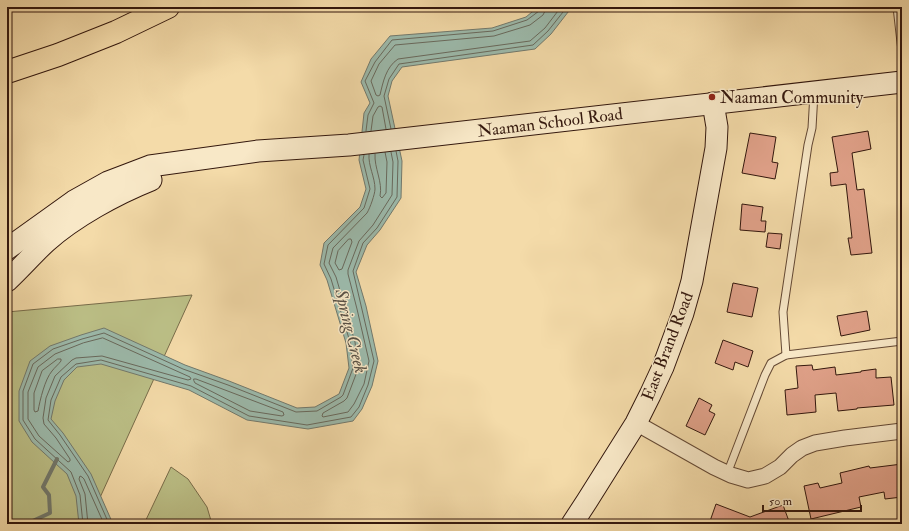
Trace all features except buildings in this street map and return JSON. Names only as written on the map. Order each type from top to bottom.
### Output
[{"type":"highway","points":[[7,72],[58,55],[116,32],[168,7]]},
{"type":"main road","name":"Naaman School Road","points":[[197,160],[258,151],[349,145],[902,82]]},
{"type":"main road","name":"East Brand Road","points":[[572,524],[636,423],[663,367],[683,313],[692,281],[716,148],[717,127],[713,103]]},
{"type":"main road","points":[[7,249],[74,201],[108,182],[150,166],[197,160]]},
{"type":"main road","points":[[7,280],[47,241],[72,222],[128,189],[197,160]]},
{"type":"street","points":[[636,423],[727,474],[748,480],[765,476],[780,467],[792,455],[802,448],[815,443],[902,431]]},
{"type":"lane","points":[[897,7],[902,51]]},
{"type":"lane","points":[[786,354],[783,312],[807,152],[812,128],[814,92]]},
{"type":"lane","points":[[727,474],[771,363],[786,354],[902,341]]},
{"type":"green space","points":[[192,295],[88,524],[7,524],[7,312]]},
{"type":"green space","points":[[171,467],[188,479],[207,507],[212,524],[144,524]]},
{"type":"water","name":"Spring Creek","points":[[538,7],[572,7],[551,34],[535,49],[402,67],[392,81],[388,96],[402,161],[401,198],[380,230],[367,245],[356,272],[366,306],[378,361],[372,386],[362,409],[353,421],[308,429],[247,420],[189,390],[101,364],[77,367],[64,380],[55,401],[51,419],[63,433],[91,474],[113,524],[79,524],[76,496],[67,474],[32,442],[19,421],[19,391],[30,361],[50,346],[104,328],[185,365],[297,408],[315,407],[339,394],[349,368],[346,343],[327,280],[320,265],[324,243],[360,207],[366,189],[359,160],[364,113],[370,103],[361,82],[371,59],[390,36],[492,28],[526,17]]},
{"type":"waterway","points":[[26,524],[50,513],[49,495],[43,487],[57,459]]},
{"type":"place","name":"Naaman Community","points":[[712,97]]}]
